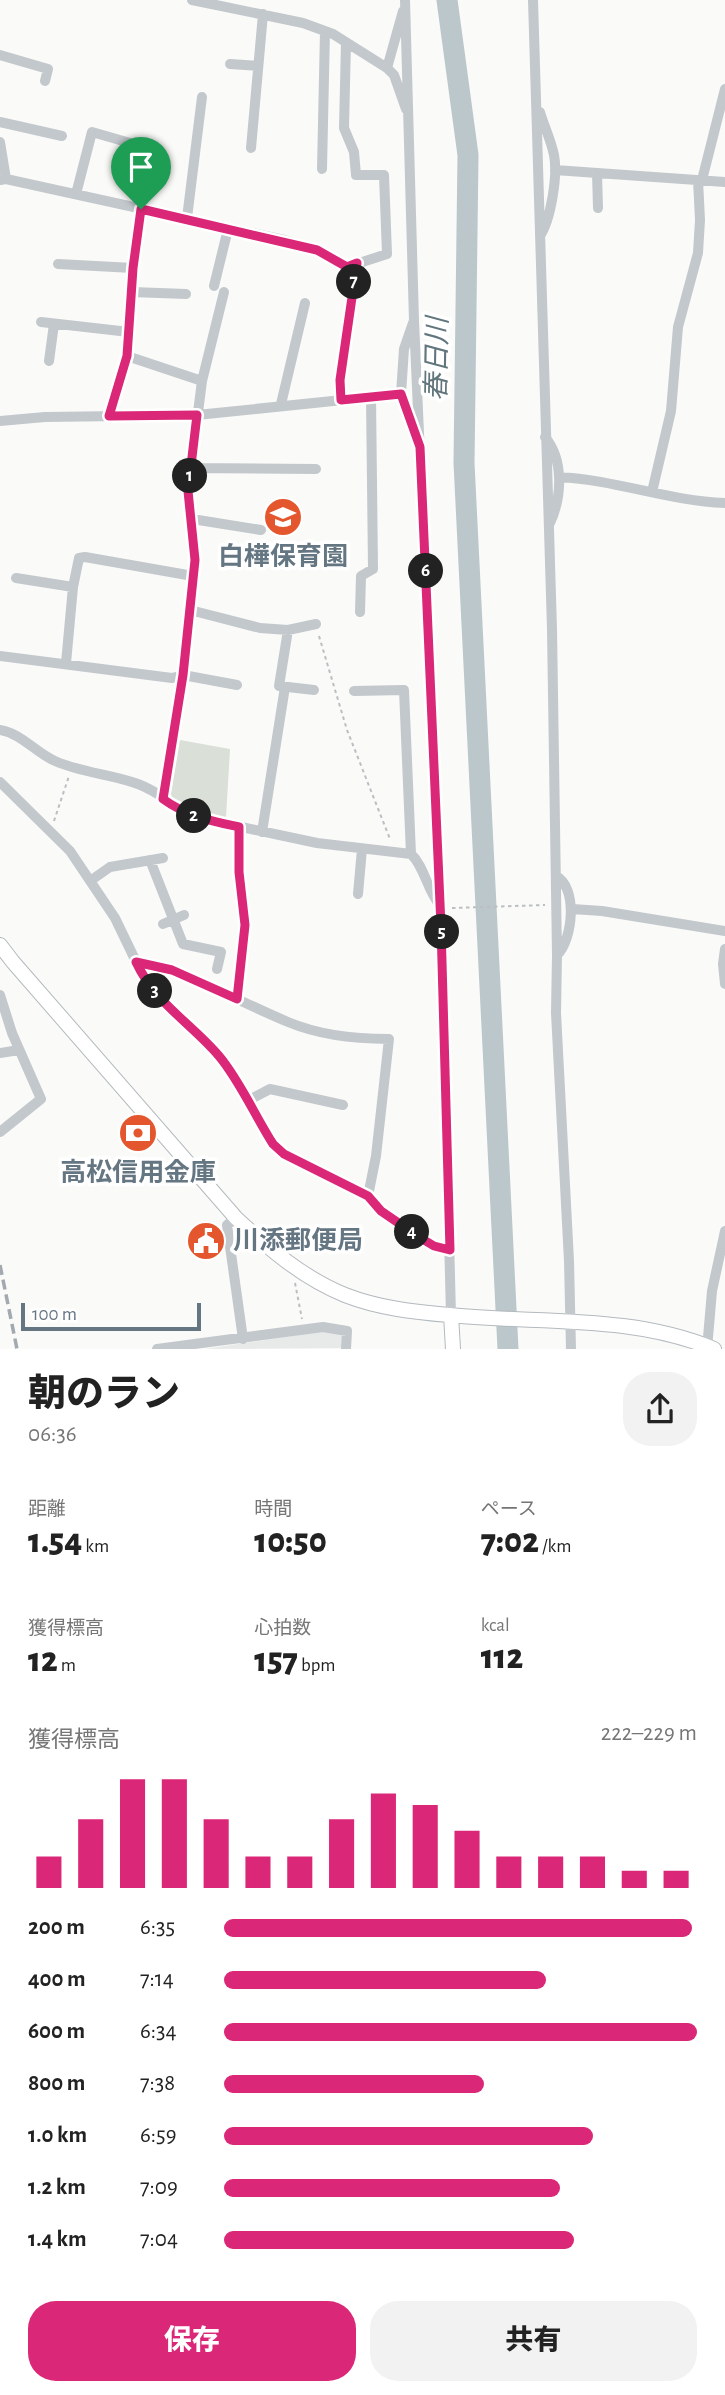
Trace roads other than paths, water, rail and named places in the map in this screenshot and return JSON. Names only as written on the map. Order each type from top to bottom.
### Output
[{"type":"street","points":[[192,0],[245,5],[263,14],[325,31],[346,42],[394,75],[409,119]]},
{"type":"street","points":[[533,0],[556,876],[556,1013],[567,1323],[571,1349]]},
{"type":"street","points":[[387,68],[405,1]]},
{"type":"street","points":[[405,1],[414,321],[445,907],[450,1250],[459,1317],[453,1349]]},
{"type":"street","points":[[251,148],[263,14]]},
{"type":"street","points":[[322,169],[325,31]]},
{"type":"street","points":[[0,142],[3,179],[187,218],[317,250],[347,267],[387,254],[384,175],[356,175],[354,152],[344,128],[346,42]]},
{"type":"street","points":[[0,55],[48,69],[45,81]]},
{"type":"street","points":[[230,64],[258,66]]},
{"type":"street","points":[[652,492],[671,411],[678,327],[698,253],[700,180],[725,89]]},
{"type":"street","points":[[187,218],[202,97]]},
{"type":"street","points":[[536,102],[554,153],[555,170],[547,226],[540,237]]},
{"type":"street","points":[[0,122],[62,136]]},
{"type":"street","points":[[76,194],[92,132],[151,149],[133,268],[127,356],[109,416]]},
{"type":"street","points":[[555,170],[725,182]]},
{"type":"street","points":[[597,173],[598,208]]},
{"type":"street","points":[[163,799],[183,675],[195,560],[188,491],[202,381],[228,229]]},
{"type":"street","points":[[341,400],[340,380],[357,263]]},
{"type":"street","points":[[58,264],[133,268]]},
{"type":"street","points":[[132,292],[186,294]]},
{"type":"street","points":[[281,404],[305,303]]},
{"type":"street","points":[[414,321],[404,349],[401,394],[420,447]]},
{"type":"street","points":[[41,322],[129,332]]},
{"type":"street","points":[[49,361],[54,324]]},
{"type":"street","points":[[127,356],[202,381]]},
{"type":"street","points":[[0,421],[45,417],[197,415],[281,404],[401,394]]},
{"type":"street","points":[[360,612],[361,576],[373,569],[371,397]]},
{"type":"street","points":[[545,437],[552,445],[560,477],[554,514],[548,526]]},
{"type":"street","points":[[191,468],[316,468]]},
{"type":"street","points":[[560,477],[591,479],[704,503],[725,503]]},
{"type":"street","points":[[192,519],[261,530]]},
{"type":"street","points":[[66,663],[73,587],[79,558],[85,556],[193,576]]},
{"type":"street","points":[[16,578],[73,587]]},
{"type":"street","points":[[190,610],[260,628],[288,630],[316,624]]},
{"type":"street","points":[[288,630],[279,687],[314,691]]},
{"type":"street","points":[[0,656],[172,678],[183,675],[237,685]]},
{"type":"street","points":[[262,832],[285,687]]},
{"type":"street","points":[[354,691],[404,690],[411,854]]},
{"type":"street","points":[[0,730],[11,731],[40,754],[71,769],[125,780],[156,792],[182,811],[199,818],[362,849],[411,854],[418,860],[434,899],[445,907]]},
{"type":"street","points":[[0,782],[70,851],[115,918],[142,974],[172,1012],[219,1056],[273,1144],[284,1154],[368,1196],[381,1211],[434,1246],[450,1250]]},
{"type":"street","points":[[237,999],[245,925],[240,884],[239,827]]},
{"type":"street","points":[[358,894],[362,849]]},
{"type":"street","points":[[90,881],[110,867],[163,858]]},
{"type":"street","points":[[150,860],[183,944],[221,952],[217,970]]},
{"type":"street","points":[[556,876],[567,886],[572,909],[566,940],[557,956]]},
{"type":"street","points":[[572,909],[725,930]]},
{"type":"street","points":[[0,945],[236,1218],[312,1279],[345,1295],[406,1311],[459,1317],[648,1329],[704,1347],[725,1231]]},
{"type":"street","points":[[725,950],[725,984]]},
{"type":"street","points":[[136,962],[172,970],[290,1023],[353,1039],[388,1039],[376,1156],[368,1196]]},
{"type":"street","points":[[0,995],[19,1049],[41,1099],[0,1132]]},
{"type":"street","points":[[0,1053],[19,1049]]},
{"type":"street","points":[[247,1101],[270,1089],[343,1105]]},
{"type":"street","points":[[236,1218],[228,1225],[243,1339]]},
{"type":"street","points":[[157,1349],[323,1328],[347,1331],[346,1349]]},
{"type":"waterway","name":"春日川","points":[[447,0],[468,155],[464,463],[508,1349]]},
{"type":"railway","points":[[0,1265],[17,1349]]},
{"type":"place","name":"白樺保育園","points":[[283,517]]},
{"type":"place","name":"高松信用金庫","points":[[138,1133]]},
{"type":"place","name":"川添郵便局","points":[[206,1241]]}]
